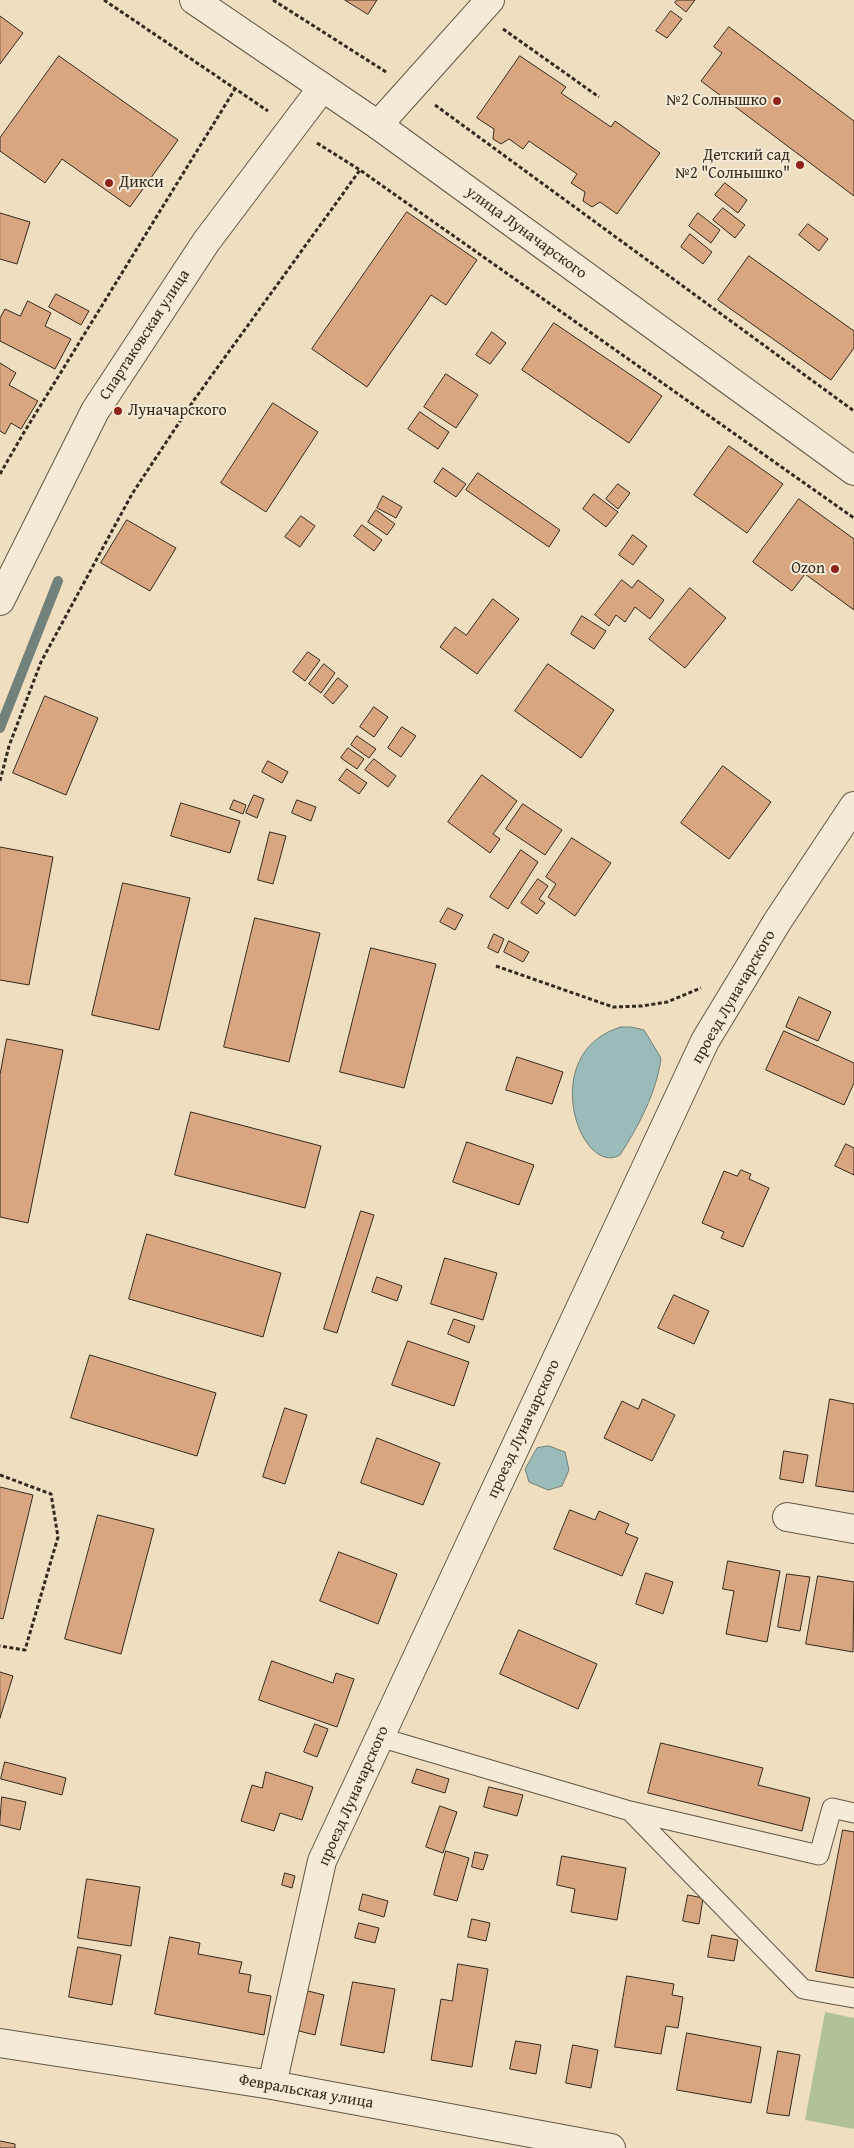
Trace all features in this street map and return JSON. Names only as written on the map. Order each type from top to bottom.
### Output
[{"type":"street","name":"улица Луначарского","points":[[194,0],[378,125],[854,472]]},
{"type":"street","points":[[378,125],[413,89],[485,6]]},
{"type":"street","name":"Спартаковская улица","points":[[0,601],[96,411],[206,242],[322,88]]},
{"type":"street","name":"проезд Луначарского","points":[[272,2085],[322,1861],[705,1041],[777,922],[854,806]]},
{"type":"street","points":[[787,1517],[854,1529]]},
{"type":"street","name":"Февральская улица","points":[[0,2043],[272,2085],[611,2148]]},
{"type":"lane","points":[[379,1737],[630,1811],[818,1855],[832,1808],[854,1813]]},
{"type":"lane","points":[[630,1811],[803,1989],[854,1998]]},
{"type":"path","points":[[104,0],[293,128],[360,170],[854,518]]},
{"type":"path","points":[[273,0],[413,89],[854,411]]},
{"type":"path","points":[[485,6],[598,97]]},
{"type":"path","points":[[0,474],[235,89]]},
{"type":"path","points":[[0,781],[9,746],[41,662],[132,494],[194,400],[360,170]]},
{"type":"path","points":[[496,966],[613,1007],[642,1006],[667,1002],[703,987]]},
{"type":"path","points":[[0,1475],[52,1494],[58,1537],[25,1650],[0,1646]]},
{"type":"green space","points":[[825,2012],[854,2018],[854,2129],[805,2120]]},
{"type":"water","points":[[621,1027],[644,1030],[661,1058],[651,1096],[633,1133],[620,1155],[605,1157],[591,1148],[580,1131],[574,1109],[573,1085],[579,1061],[595,1041]]},
{"type":"water","points":[[549,1446],[565,1452],[569,1470],[562,1486],[548,1490],[529,1482],[525,1469],[537,1448]]},
{"type":"building","points":[[345,0],[377,0],[368,14]]},
{"type":"building","points":[[677,0],[695,0],[686,12],[675,3]]},
{"type":"building","points":[[671,11],[682,19],[667,38],[656,31]]},
{"type":"building","points":[[0,16],[23,33],[0,64]]},
{"type":"building","name":"№2 Солнышко","points":[[729,27],[854,121],[854,196],[701,81],[722,53],[714,47]]},
{"type":"building","points":[[59,56],[178,140],[130,207],[62,159],[45,183],[0,151],[0,138]]},
{"type":"building","points":[[520,56],[566,87],[561,93],[611,127],[615,121],[660,153],[617,214],[600,202],[592,207],[583,201],[585,192],[571,183],[577,174],[529,141],[523,149],[509,139],[501,144],[493,139],[494,129],[477,118]]},
{"type":"building","points":[[725,183],[747,200],[738,213],[715,195]]},
{"type":"building","points":[[723,208],[745,225],[735,238],[713,220]]},
{"type":"building","points":[[407,212],[477,260],[446,305],[431,295],[367,387],[312,349]]},
{"type":"building","points":[[0,213],[30,222],[17,264],[0,259]]},
{"type":"building","points":[[698,213],[720,230],[711,243],[689,226]]},
{"type":"building","points":[[808,224],[828,239],[819,251],[799,235]]},
{"type":"building","points":[[690,234],[712,252],[703,264],[681,247]]},
{"type":"building","points":[[749,256],[854,331],[854,348],[831,380],[718,300]]},
{"type":"building","points":[[56,294],[89,311],[81,325],[49,307]]},
{"type":"building","points":[[28,301],[51,313],[45,326],[71,339],[55,369],[0,341],[0,318],[5,309],[20,316]]},
{"type":"building","points":[[554,323],[662,396],[629,443],[522,370]]},
{"type":"building","points":[[492,332],[506,343],[490,364],[476,355]]},
{"type":"building","points":[[0,363],[16,373],[9,385],[38,401],[21,429],[11,423],[5,434],[0,431]]},
{"type":"building","points":[[446,374],[478,395],[456,428],[424,407]]},
{"type":"building","points":[[273,403],[318,432],[266,512],[221,483]]},
{"type":"building","points":[[420,412],[449,432],[438,449],[408,429]]},
{"type":"building","points":[[729,446],[783,484],[747,533],[694,495]]},
{"type":"building","points":[[443,468],[466,484],[456,497],[434,482]]},
{"type":"building","points":[[478,473],[560,530],[549,547],[466,490]]},
{"type":"building","points":[[618,484],[630,493],[618,509],[606,499]]},
{"type":"building","points":[[594,494],[618,512],[606,527],[583,509]]},
{"type":"building","points":[[383,496],[402,507],[396,518],[377,508]]},
{"type":"building","points":[[799,499],[854,539],[854,610],[805,574],[792,591],[753,562]]},
{"type":"building","points":[[376,510],[395,524],[387,535],[368,522]]},
{"type":"building","points":[[301,516],[315,526],[300,547],[285,537]]},
{"type":"building","points":[[127,520],[176,548],[150,591],[101,563]]},
{"type":"building","points":[[362,525],[382,540],[374,551],[354,536]]},
{"type":"building","points":[[633,535],[647,546],[633,565],[619,555]]},
{"type":"building","points":[[622,580],[632,588],[638,580],[664,600],[650,619],[635,607],[625,622],[616,615],[609,626],[595,615]]},
{"type":"building","points":[[690,588],[726,618],[685,668],[649,639]]},
{"type":"building","points":[[493,599],[519,619],[477,674],[440,647],[455,627],[466,635]]},
{"type":"building","points":[[582,616],[606,631],[594,649],[571,634]]},
{"type":"building","points":[[308,652],[320,660],[305,681],[293,672]]},
{"type":"building","points":[[324,664],[335,673],[321,693],[309,684]]},
{"type":"building","points":[[548,664],[614,710],[581,758],[515,711]]},
{"type":"building","points":[[338,678],[348,686],[333,704],[324,696]]},
{"type":"building","points":[[45,696],[98,718],[66,795],[13,773]]},
{"type":"building","points":[[374,707],[388,717],[374,737],[360,727]]},
{"type":"building","points":[[402,727],[416,736],[401,757],[388,748]]},
{"type":"building","points":[[357,736],[376,749],[369,758],[351,745]]},
{"type":"building","points":[[348,748],[364,759],[357,769],[341,758]]},
{"type":"building","points":[[374,759],[396,776],[388,787],[365,770]]},
{"type":"building","points":[[268,761],[288,772],[282,783],[262,772]]},
{"type":"building","points":[[723,766],[771,802],[729,859],[681,823]]},
{"type":"building","points":[[347,769],[367,783],[359,794],[339,780]]},
{"type":"building","points":[[482,775],[517,801],[493,834],[500,839],[490,853],[448,822]]},
{"type":"building","points":[[254,795],[264,799],[257,818],[246,813]]},
{"type":"building","points":[[234,800],[246,805],[243,814],[230,809]]},
{"type":"building","points":[[297,800],[316,807],[311,821],[292,813]]},
{"type":"building","points":[[181,803],[240,821],[230,853],[171,836]]},
{"type":"building","points":[[523,804],[562,830],[545,855],[506,829]]},
{"type":"building","points":[[270,832],[286,836],[273,884],[258,880]]},
{"type":"building","points":[[572,838],[611,863],[575,916],[548,897],[556,884],[546,877]]},
{"type":"building","points":[[0,847],[53,857],[29,985],[0,980]]},
{"type":"building","points":[[521,850],[538,862],[508,909],[490,897]]},
{"type":"building","points":[[538,879],[548,886],[539,899],[545,903],[537,914],[521,903]]},
{"type":"building","points":[[123,883],[190,898],[159,1030],[92,1015]]},
{"type":"building","points":[[448,908],[463,915],[455,930],[440,922]]},
{"type":"building","points":[[255,918],[320,933],[289,1062],[224,1047]]},
{"type":"building","points":[[494,934],[504,939],[498,953],[488,948]]},
{"type":"building","points":[[509,941],[529,952],[523,962],[504,952]]},
{"type":"building","points":[[371,948],[436,964],[404,1088],[340,1072]]},
{"type":"building","points":[[799,997],[831,1012],[818,1041],[786,1027]]},
{"type":"building","points":[[784,1031],[854,1063],[854,1083],[844,1105],[766,1070]]},
{"type":"building","points":[[7,1039],[63,1050],[28,1223],[0,1217],[0,1075]]},
{"type":"building","points":[[517,1057],[563,1072],[552,1104],[506,1090]]},
{"type":"building","points":[[191,1112],[321,1146],[305,1208],[175,1175]]},
{"type":"building","points":[[467,1142],[534,1165],[519,1205],[453,1182]]},
{"type":"building","points":[[846,1144],[854,1148],[854,1175],[835,1166]]},
{"type":"building","points":[[741,1170],[751,1174],[749,1179],[769,1188],[743,1247],[721,1238],[724,1232],[702,1223],[724,1171],[737,1176]]},
{"type":"building","points":[[361,1211],[374,1215],[337,1333],[324,1329]]},
{"type":"building","points":[[147,1234],[281,1273],[263,1337],[129,1299]]},
{"type":"building","points":[[445,1258],[497,1273],[483,1320],[431,1304]]},
{"type":"building","points":[[377,1277],[402,1286],[397,1301],[372,1292]]},
{"type":"building","points":[[674,1295],[709,1311],[694,1344],[658,1328]]},
{"type":"building","points":[[454,1319],[475,1326],[469,1343],[448,1334]]},
{"type":"building","points":[[408,1341],[469,1362],[454,1406],[392,1385]]},
{"type":"building","points":[[90,1355],[216,1393],[197,1456],[71,1418]]},
{"type":"building","points":[[643,1399],[675,1415],[652,1461],[604,1438],[622,1401],[638,1409]]},
{"type":"building","points":[[830,1399],[854,1404],[854,1492],[816,1486]]},
{"type":"building","points":[[285,1408],[307,1415],[285,1484],[263,1477]]},
{"type":"building","points":[[377,1438],[440,1463],[423,1505],[361,1483]]},
{"type":"building","points":[[784,1451],[808,1455],[803,1483],[780,1479]]},
{"type":"building","points":[[0,1487],[33,1495],[3,1619],[0,1618]]},
{"type":"building","points":[[570,1510],[595,1520],[599,1511],[629,1524],[625,1533],[638,1538],[622,1576],[554,1549]]},
{"type":"building","points":[[98,1515],[154,1529],[121,1654],[65,1639]]},
{"type":"building","points":[[339,1552],[397,1574],[378,1624],[320,1601]]},
{"type":"building","points":[[728,1561],[780,1571],[767,1642],[726,1634],[734,1591],[723,1589]]},
{"type":"building","points":[[646,1573],[673,1582],[663,1614],[636,1604]]},
{"type":"building","points":[[787,1574],[810,1577],[800,1631],[778,1627]]},
{"type":"building","points":[[818,1576],[854,1582],[853,1652],[806,1644]]},
{"type":"building","points":[[519,1630],[597,1664],[578,1709],[500,1674]]},
{"type":"building","points":[[272,1661],[333,1683],[336,1673],[354,1679],[337,1727],[259,1700]]},
{"type":"building","points":[[0,1672],[13,1676],[0,1718]]},
{"type":"building","points":[[315,1724],[328,1729],[317,1757],[304,1752]]},
{"type":"building","points":[[661,1743],[763,1768],[758,1785],[810,1798],[802,1831],[648,1793]]},
{"type":"building","points":[[5,1762],[66,1778],[62,1795],[1,1779]]},
{"type":"building","points":[[417,1769],[449,1779],[445,1793],[412,1783]]},
{"type":"building","points":[[266,1772],[313,1787],[302,1820],[280,1813],[274,1831],[241,1821],[252,1785],[262,1788]]},
{"type":"building","points":[[489,1787],[523,1795],[517,1816],[484,1807]]},
{"type":"building","points":[[2,1797],[26,1802],[20,1830],[0,1825]]},
{"type":"building","points":[[440,1806],[457,1812],[443,1853],[426,1847]]},
{"type":"building","points":[[843,1830],[854,1832],[854,1978],[816,1971]]},
{"type":"building","points":[[446,1851],[469,1858],[457,1901],[434,1895]]},
{"type":"building","points":[[475,1852],[488,1855],[483,1870],[472,1867]]},
{"type":"building","points":[[562,1856],[626,1868],[617,1920],[571,1912],[575,1889],[557,1885]]},
{"type":"building","points":[[285,1873],[295,1876],[292,1888],[282,1885]]},
{"type":"building","points":[[87,1879],[140,1887],[131,1946],[78,1938]]},
{"type":"building","points":[[363,1894],[388,1901],[384,1917],[359,1910]]},
{"type":"building","points":[[688,1895],[703,1898],[699,1924],[683,1921]]},
{"type":"building","points":[[472,1919],[490,1923],[486,1941],[468,1937]]},
{"type":"building","points":[[359,1923],[379,1928],[375,1943],[355,1938]]},
{"type":"building","points":[[712,1935],[738,1940],[734,1961],[708,1957]]},
{"type":"building","points":[[170,1937],[200,1943],[198,1954],[242,1962],[239,1973],[251,1975],[248,1992],[271,1996],[264,2035],[155,2014]]},
{"type":"building","points":[[78,1947],[121,1955],[112,2005],[69,1997]]},
{"type":"building","points":[[458,1964],[488,1969],[472,2067],[431,2060],[441,1999],[452,2001]]},
{"type":"building","points":[[627,1976],[674,1984],[672,1995],[683,1997],[678,2028],[666,2026],[661,2054],[615,2047]]},
{"type":"building","points":[[353,1982],[395,1989],[384,2053],[341,2045]]},
{"type":"building","points":[[308,1991],[324,1995],[315,2035],[299,2031]]},
{"type":"building","points":[[687,2033],[761,2047],[751,2103],[677,2090]]},
{"type":"building","points":[[516,2041],[541,2045],[536,2074],[510,2069]]},
{"type":"building","points":[[573,2045],[598,2050],[591,2088],[566,2083]]},
{"type":"building","points":[[778,2051],[800,2055],[789,2116],[767,2113]]},
{"type":"building","points":[[0,2141],[15,2144],[15,2148],[0,2148]]},
{"type":"waterway","points":[[0,728],[58,581]]},
{"type":"place","name":"№2 Солнышко","points":[[777,101]]},
{"type":"place","name":"Детский сад №2 \"Солнышко\"","points":[[800,165]]},
{"type":"place","name":"Дикси","points":[[109,183]]},
{"type":"place","name":"Луначарского","points":[[118,411]]},
{"type":"place","name":"Ozon","points":[[835,569]]}]
